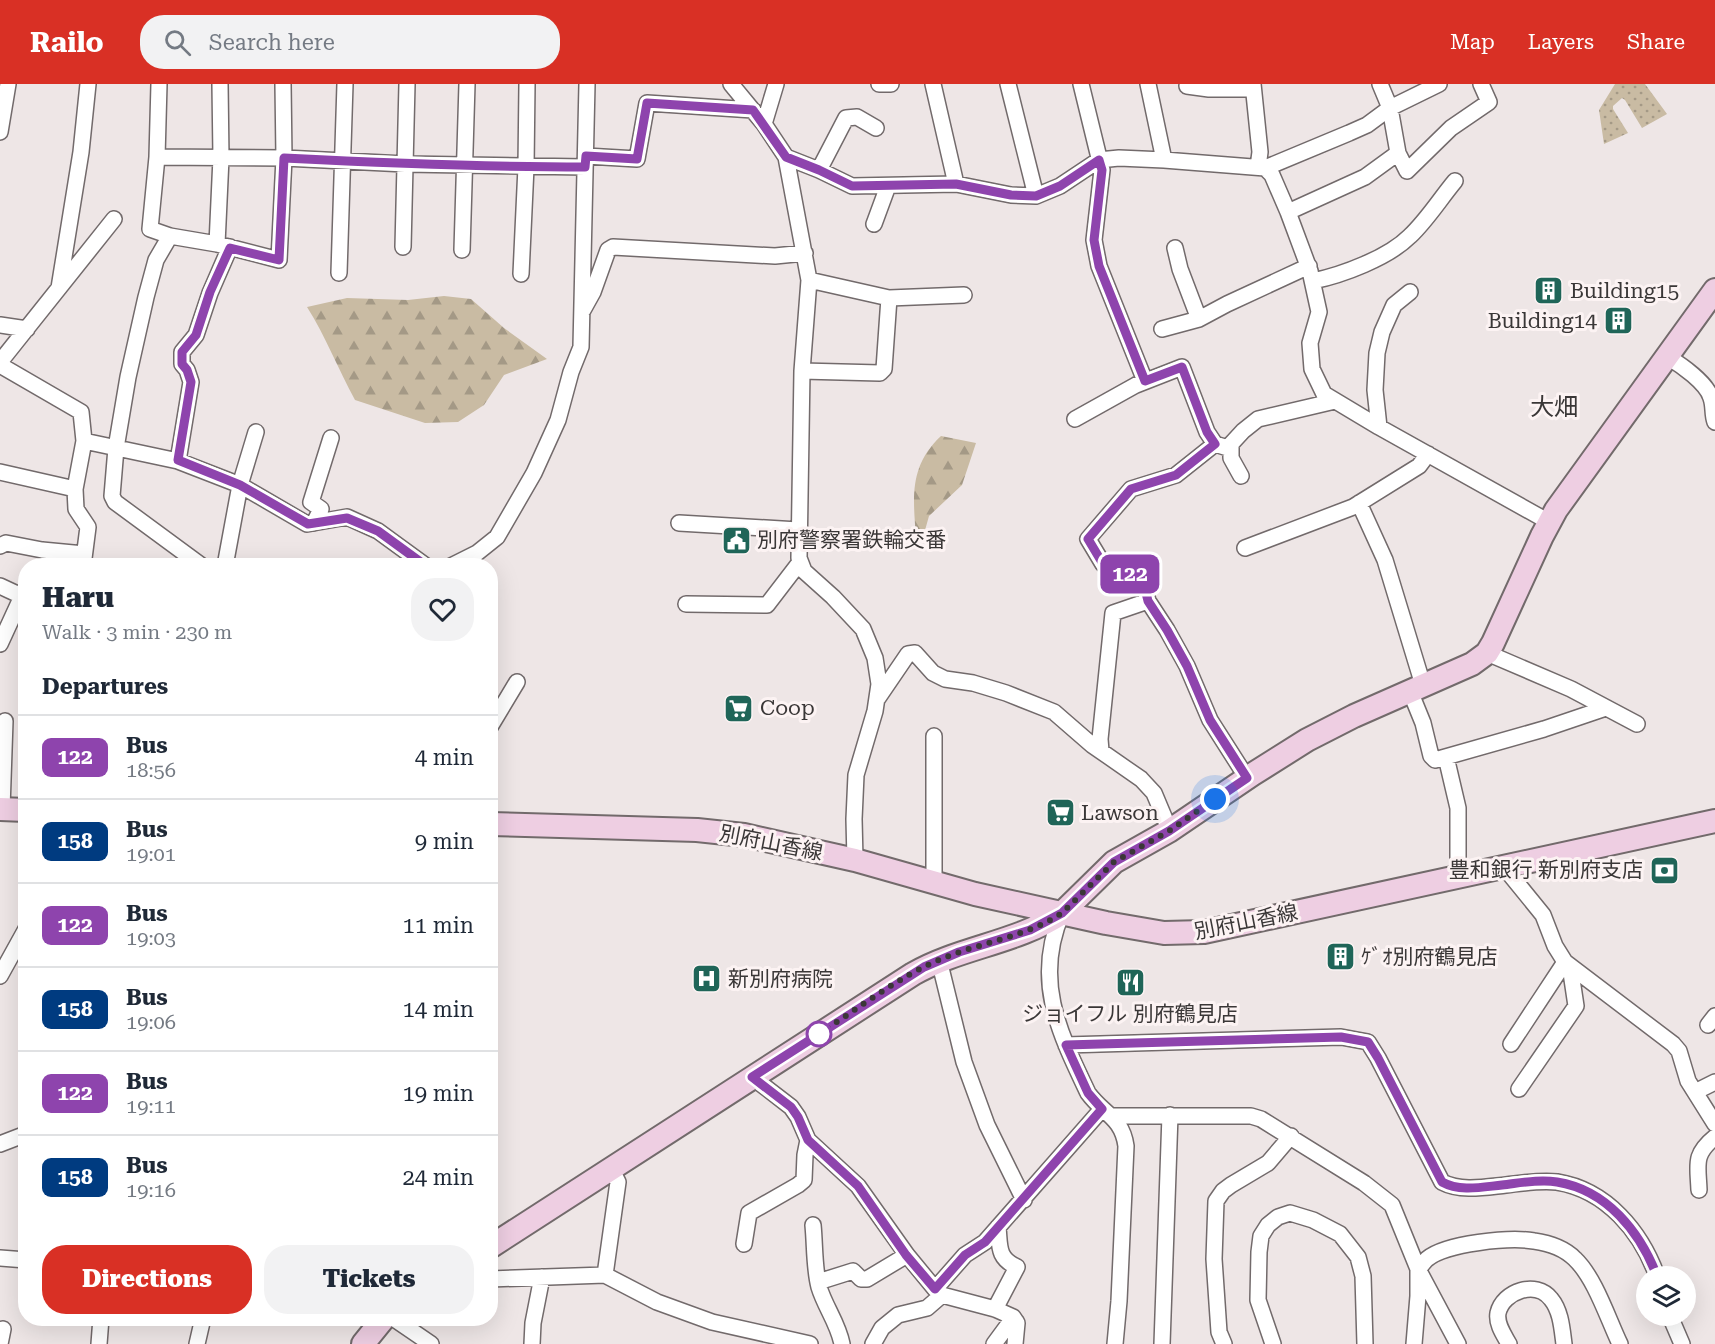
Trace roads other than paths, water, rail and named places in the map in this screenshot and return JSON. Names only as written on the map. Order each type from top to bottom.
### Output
[{"type":"street","points":[[0,132],[8,84]]},
{"type":"street","points":[[58,288],[81,152],[88,84]]},
{"type":"street","points":[[159,84],[157,158],[150,229],[170,236],[224,246],[279,260],[284,158],[283,84]]},
{"type":"street","points":[[178,460],[191,382],[182,364],[182,352],[196,335],[224,246],[220,84]]},
{"type":"street","points":[[339,273],[345,84]]},
{"type":"street","points":[[402,247],[407,84]]},
{"type":"street","points":[[462,250],[467,84]]},
{"type":"street","points":[[521,274],[527,84]]},
{"type":"street","points":[[467,558],[497,537],[534,472],[558,420],[571,372],[581,347],[587,84]]},
{"type":"street","points":[[731,84],[764,124],[786,157],[806,253],[810,288],[802,371],[798,530],[800,562],[804,571],[863,629],[875,658],[879,684],[877,700],[856,775],[855,860]]},
{"type":"street","points":[[764,124],[776,84]]},
{"type":"street","points":[[879,84],[891,84]]},
{"type":"street","points":[[933,84],[956,184]]},
{"type":"street","points":[[1008,84],[1036,196]]},
{"type":"street","points":[[1081,84],[1102,170],[1094,240],[1099,266],[1145,381]]},
{"type":"street","points":[[1148,84],[1164,160]]},
{"type":"street","points":[[1380,84],[1390,108],[1398,153],[1407,171],[1451,128],[1489,102],[1481,84]]},
{"type":"street","points":[[786,157],[852,186],[956,184],[1011,195],[1036,196],[1060,186],[1099,160],[1119,158],[1164,160],[1262,168],[1350,134],[1390,108],[1439,84]]},
{"type":"street","points":[[1187,86],[1253,87],[1262,168],[1272,175],[1311,274],[1319,312],[1310,343],[1312,369],[1324,394],[1549,522]]},
{"type":"street","points":[[157,158],[284,158],[526,167],[637,159],[647,103],[753,110]]},
{"type":"street","points":[[819,170],[846,118],[857,117],[876,128]]},
{"type":"street","points":[[1288,212],[1365,177],[1398,153]]},
{"type":"street","points":[[1162,329],[1199,319],[1227,303],[1311,274],[1341,275],[1395,248],[1410,236],[1455,181]]},
{"type":"street","points":[[874,224],[888,186]]},
{"type":"street","points":[[83,558],[88,527],[76,508],[75,489],[84,441],[81,412],[0,364],[114,219]]},
{"type":"street","points":[[170,236],[156,260],[128,377],[116,448],[112,496],[115,502],[191,558]]},
{"type":"street","points":[[582,310],[593,292],[608,250],[613,247],[775,256],[806,253]]},
{"type":"street","points":[[1175,248],[1180,269],[1199,319]]},
{"type":"street","points":[[809,280],[889,297],[964,295]]},
{"type":"street","points":[[498,1242],[903,980],[939,960],[1030,930],[1062,913],[1114,862],[1169,831],[1247,778],[1330,727],[1472,664],[1487,653],[1549,522],[1715,290]]},
{"type":"street","points":[[1379,427],[1375,390],[1377,353],[1382,332],[1394,305],[1410,292]]},
{"type":"street","points":[[802,371],[880,373],[884,369],[889,297]]},
{"type":"street","points":[[0,325],[27,329]]},
{"type":"street","points":[[1668,357],[1682,365],[1711,396],[1714,419]]},
{"type":"street","points":[[1075,419],[1145,381],[1182,367],[1207,432],[1215,444],[1232,449]]},
{"type":"street","points":[[1241,476],[1231,458],[1231,444],[1258,418],[1335,401]]},
{"type":"street","points":[[226,558],[240,485],[255,432]]},
{"type":"street","points":[[314,523],[321,509],[311,502],[331,438]]},
{"type":"street","points":[[84,441],[178,460],[240,485],[308,524],[347,518],[378,531],[415,558]]},
{"type":"street","points":[[1215,444],[1176,475],[1131,489],[1088,539],[1103,564],[1119,572],[1142,577],[1148,601],[1187,666],[1215,729],[1247,778]]},
{"type":"street","points":[[1245,548],[1329,518],[1359,503],[1419,466],[1428,454]]},
{"type":"street","points":[[0,472],[75,489]]},
{"type":"street","points":[[1359,503],[1385,560],[1433,759],[1544,729],[1606,708]]},
{"type":"street","points":[[679,523],[798,530]]},
{"type":"street","points":[[0,546],[6,543],[75,558]]},
{"type":"street","points":[[686,604],[767,605],[800,562]]},
{"type":"street","points":[[0,586],[18,593]]},
{"type":"street","points":[[1101,751],[1100,739],[1113,613],[1148,601]]},
{"type":"street","points":[[0,644],[18,607]]},
{"type":"street","points":[[877,700],[908,654],[915,653],[933,673],[945,680],[974,682],[1054,712],[1101,751],[1141,779],[1154,793],[1167,824]]},
{"type":"street","points":[[1487,653],[1571,689],[1637,724]]},
{"type":"street","points":[[498,714],[517,682]]},
{"type":"street","points":[[5,721],[1,809],[18,810]]},
{"type":"street","points":[[934,736],[934,882]]},
{"type":"street","points":[[1446,757],[1458,808],[1460,840],[1458,877]]},
{"type":"street","name":"別府山香線","points":[[498,824],[731,833],[855,860],[984,896],[1148,931],[1192,934],[1715,822]]},
{"type":"street","points":[[1504,867],[1542,915],[1555,946],[1568,964],[1673,1044],[1679,1052],[1688,1081],[1715,1124]]},
{"type":"street","points":[[1062,913],[1051,944],[1050,975],[1056,1021],[1088,1093],[1121,1126],[1126,1146],[1119,1301],[1114,1344]]},
{"type":"street","points":[[0,976],[18,943]]},
{"type":"street","points":[[939,960],[968,1073],[987,1125],[1024,1200]]},
{"type":"street","points":[[1510,1044],[1568,964]]},
{"type":"street","points":[[1519,1089],[1576,1006],[1568,964]]},
{"type":"street","points":[[1066,1045],[1341,1037],[1368,1042],[1442,1182],[1470,1188],[1541,1181],[1570,1185],[1615,1209],[1645,1249],[1653,1266]]},
{"type":"street","points":[[752,1077],[791,1107],[808,1140],[858,1186],[906,1255],[938,1292],[995,1309],[1013,1317],[1016,1321],[1015,1344]]},
{"type":"street","points":[[1695,1092],[1715,1082]]},
{"type":"street","points":[[873,1344],[882,1328],[897,1315],[927,1308],[965,1255],[985,1242],[1107,1112],[1251,1116],[1292,1136],[1364,1183],[1392,1205],[1418,1269],[1458,1344]]},
{"type":"street","points":[[1162,1344],[1170,1115]]},
{"type":"street","points":[[1224,1344],[1219,1332],[1214,1260],[1216,1201],[1231,1185],[1268,1163],[1292,1136]]},
{"type":"street","points":[[0,1144],[18,1137]]},
{"type":"street","points":[[1699,1190],[1698,1161],[1702,1148],[1715,1137]]},
{"type":"street","points":[[744,1244],[749,1214],[804,1180],[808,1140]]},
{"type":"street","points":[[605,1275],[618,1182],[611,1168]]},
{"type":"street","points":[[1273,1344],[1258,1294],[1261,1236],[1268,1225],[1278,1217],[1290,1213],[1313,1220],[1340,1234],[1358,1257],[1363,1276],[1365,1344]]},
{"type":"street","points":[[813,1226],[818,1282],[824,1301],[835,1320],[842,1344]]},
{"type":"street","points":[[995,1309],[1017,1268],[1006,1263],[1002,1257],[998,1227]]},
{"type":"street","points":[[1414,1344],[1418,1269],[1428,1258],[1442,1251],[1464,1245],[1512,1239],[1553,1245],[1563,1249],[1579,1263],[1620,1344]]},
{"type":"street","points":[[818,1282],[853,1271],[861,1279],[867,1279],[906,1255]]},
{"type":"street","points":[[0,1258],[18,1259]]},
{"type":"street","points":[[498,1279],[605,1275],[657,1302],[692,1315],[787,1341],[810,1344]]},
{"type":"street","points":[[532,1344],[532,1323],[542,1277]]},
{"type":"street","points":[[1509,1344],[1498,1324],[1498,1314],[1504,1302],[1512,1294],[1532,1288],[1551,1299],[1560,1315],[1564,1344]]},
{"type":"street","points":[[994,1344],[1008,1325],[1016,1321]]},
{"type":"street","points":[[99,1344],[100,1326]]},
{"type":"street","points":[[197,1344],[201,1326]]},
{"type":"street","points":[[363,1344],[378,1326]]},
{"type":"street","points":[[404,1326],[430,1344]]},
{"type":"street","points":[[1674,1326],[1682,1344]]},
{"type":"place","name":"Building15","points":[[1549,291]]},
{"type":"place","name":"Building14","points":[[1618,321]]},
{"type":"place","name":"別府警察署鉄輪交番","points":[[736,540]]},
{"type":"place","name":"Coop","points":[[739,708]]},
{"type":"place","name":"Lawson","points":[[1060,813]]},
{"type":"place","name":"豊和銀行 新別府支店","points":[[1664,870]]},
{"type":"place","name":"ｹﾞｵ別府鶴見店","points":[[1340,957]]},
{"type":"place","name":"新別府病院","points":[[707,979]]},
{"type":"place","name":"ジョイフル 別府鶴見店","points":[[1130,983]]},
{"type":"district","name":"大畑","points":[[1554,407]]}]
